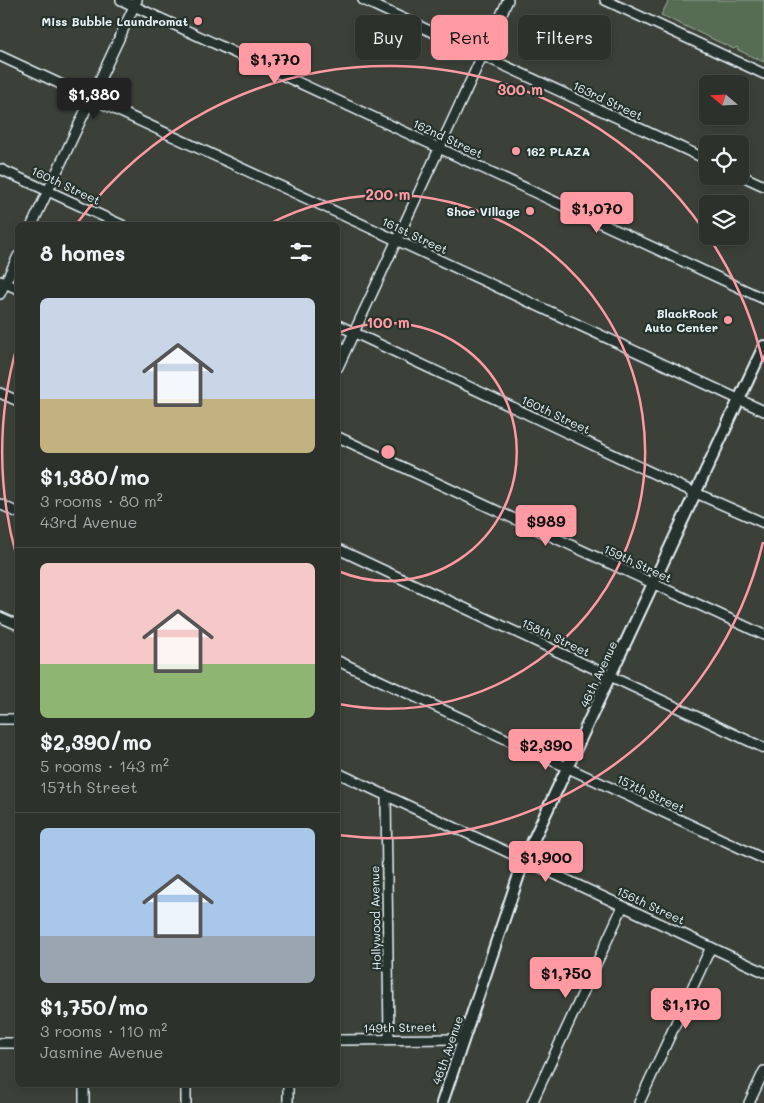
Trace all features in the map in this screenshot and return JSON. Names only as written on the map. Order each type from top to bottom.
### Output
[{"type":"street","name":"162nd Street","points":[[121,0],[135,3],[439,148],[764,299]]},
{"type":"street","name":"163rd Street","points":[[363,0],[431,32]]},
{"type":"street","points":[[501,15],[508,0]]},
{"type":"street","points":[[605,0],[764,74]]},
{"type":"street","points":[[33,222],[135,3]]},
{"type":"street","name":"161st Street","points":[[0,56],[764,411]]},
{"type":"street","points":[[340,363],[480,60]]},
{"type":"street","name":"163rd Street","points":[[491,60],[699,156]]},
{"type":"street","name":"160th Street","points":[[0,168],[116,222]]},
{"type":"street","points":[[749,179],[764,186]]},
{"type":"street","points":[[0,294],[2,282],[15,261]]},
{"type":"street","points":[[2,282],[15,288]]},
{"type":"street","name":"160th Street","points":[[340,326],[764,523]]},
{"type":"street","name":"46th Avenue","points":[[442,1103],[524,860],[764,346]]},
{"type":"street","points":[[0,393],[15,400]]},
{"type":"street","name":"159th Street","points":[[340,439],[764,636]]},
{"type":"street","points":[[0,504],[15,511]]},
{"type":"street","name":"158th Street","points":[[340,550],[764,748]]},
{"type":"street","points":[[0,617],[15,624]]},
{"type":"street","name":"157th Street","points":[[340,662],[764,859]]},
{"type":"street","points":[[0,719],[15,719]]},
{"type":"street","name":"156th Street","points":[[340,774],[764,972]]},
{"type":"street","name":"Hollywood Avenue","points":[[386,796],[389,1039]]},
{"type":"street","points":[[532,1103],[622,906]]},
{"type":"street","points":[[639,1103],[712,947]]},
{"type":"street","name":"149th Street","points":[[340,1040],[463,1038]]},
{"type":"street","points":[[0,1043],[15,1043]]},
{"type":"street","points":[[749,1103],[764,1071]]},
{"type":"street","points":[[84,1087],[84,1103]]},
{"type":"street","points":[[186,1087],[186,1103]]},
{"type":"street","points":[[288,1087],[288,1103]]},
{"type":"green space","points":[[669,0],[764,0],[764,62],[738,50],[737,47],[734,49],[661,15]]},
{"type":"place","name":"Miss Bubble Laundromat","points":[[198,21]]},
{"type":"place","name":"162 PLAZA","points":[[516,151]]},
{"type":"place","name":"Shoe Village","points":[[530,211]]},
{"type":"place","name":"BlackRock Auto Center","points":[[728,320]]}]
